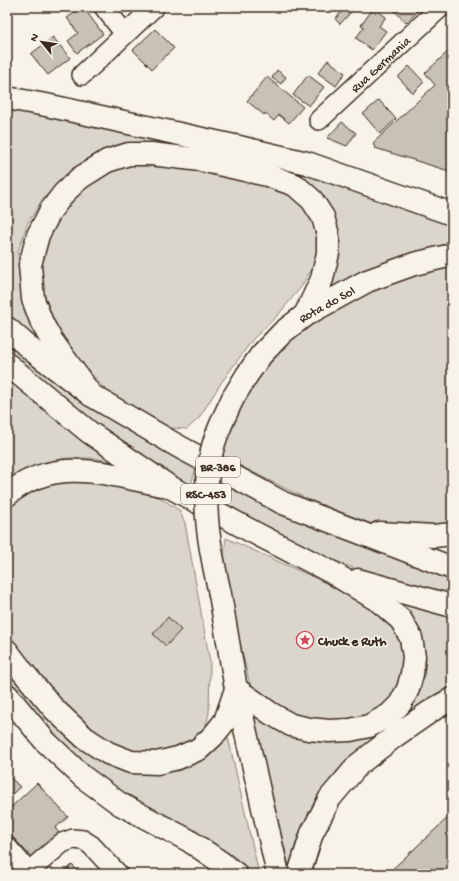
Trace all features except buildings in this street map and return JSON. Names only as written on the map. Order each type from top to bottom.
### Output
[{"type":"main road","points":[[7,98],[54,106],[307,163],[452,214]]},
{"type":"main road","points":[[91,395],[52,342],[42,323],[32,299],[30,265],[38,235],[51,210],[64,193],[80,178],[107,161],[129,154],[151,154],[201,160],[267,175],[295,185],[312,200],[322,217],[328,235],[328,253],[322,279],[305,315]]},
{"type":"main road","name":"Rota do Sol","points":[[236,689],[206,519],[206,494],[213,444],[233,398],[262,354],[283,332],[305,315],[367,281],[414,264],[450,255]]},
{"type":"main road","name":"BR-386","points":[[7,328],[33,351],[91,395],[176,445],[283,503],[452,568]]},
{"type":"main road","points":[[7,364],[89,432],[170,487],[333,573],[379,601],[401,620],[411,638],[414,657],[408,689],[400,704],[388,715],[370,726],[350,730],[309,730],[291,724],[270,713],[236,689]]},
{"type":"main road","points":[[7,495],[33,479],[54,472],[73,470],[92,471],[170,487]]},
{"type":"main road","points":[[351,529],[382,534],[434,536],[452,534]]},
{"type":"main road","points":[[333,573],[452,606]]},
{"type":"main road","points":[[7,651],[54,709],[85,738],[108,753],[131,762],[157,764],[178,758],[199,748],[213,736],[225,721],[236,689]]},
{"type":"main road","points":[[236,689],[278,874]]},
{"type":"main road","points":[[7,695],[45,741],[83,777],[120,804],[188,840],[236,874]]},
{"type":"main road","points":[[299,874],[312,833],[330,798],[359,764],[395,736],[434,709],[452,699]]},
{"type":"street","points":[[104,7],[125,34]]},
{"type":"street","points":[[82,75],[154,7]]},
{"type":"street","name":"Rua Germania","points":[[319,120],[441,7]]},
{"type":"street","points":[[7,847],[28,873],[62,843],[73,839],[83,840],[91,845],[118,874]]},
{"type":"shaded area","points":[[7,104],[248,151],[452,223],[452,245],[323,295],[316,198],[157,146],[124,143],[103,150],[84,161],[62,179],[42,200],[27,224],[18,252],[20,286],[28,313],[47,354],[7,319]]},
{"type":"shaded area","points":[[153,159],[291,189],[315,216],[321,249],[313,267],[301,287],[279,314],[253,339],[221,383],[199,418],[187,429],[170,428],[145,418],[111,396],[73,353],[52,320],[43,291],[39,264],[44,239],[70,198],[108,170]]},
{"type":"shaded area","points":[[452,263],[452,527],[375,525],[307,499],[224,458],[221,448],[227,430],[253,381],[298,330],[372,283]]},
{"type":"shaded area","points":[[7,337],[129,430],[167,453],[197,465],[189,490],[138,456],[33,375],[7,353]]},
{"type":"shaded area","points":[[7,373],[130,467],[95,458],[66,458],[47,463],[26,473],[7,486]]},
{"type":"shaded area","points":[[94,479],[159,497],[179,510],[185,523],[210,662],[209,713],[206,726],[200,733],[179,750],[141,757],[103,741],[63,706],[29,663],[7,631],[7,506],[19,496],[47,481]]},
{"type":"shaded area","points":[[219,480],[452,573],[452,597],[398,583],[345,565],[258,525],[215,503]]},
{"type":"shaded area","points":[[226,538],[369,603],[401,634],[406,667],[393,700],[367,720],[310,723],[260,699],[250,685],[229,596],[224,553]]},
{"type":"shaded area","points":[[382,593],[452,611],[452,690],[331,784],[309,813],[298,836],[289,866],[251,707],[353,738],[421,673]]},
{"type":"shaded area","points":[[7,662],[114,767],[213,750],[228,737],[259,874],[248,874],[225,857],[85,771],[19,696],[7,680]]},
{"type":"place","name":"Chuck e Ruth","points":[[305,640]]}]
